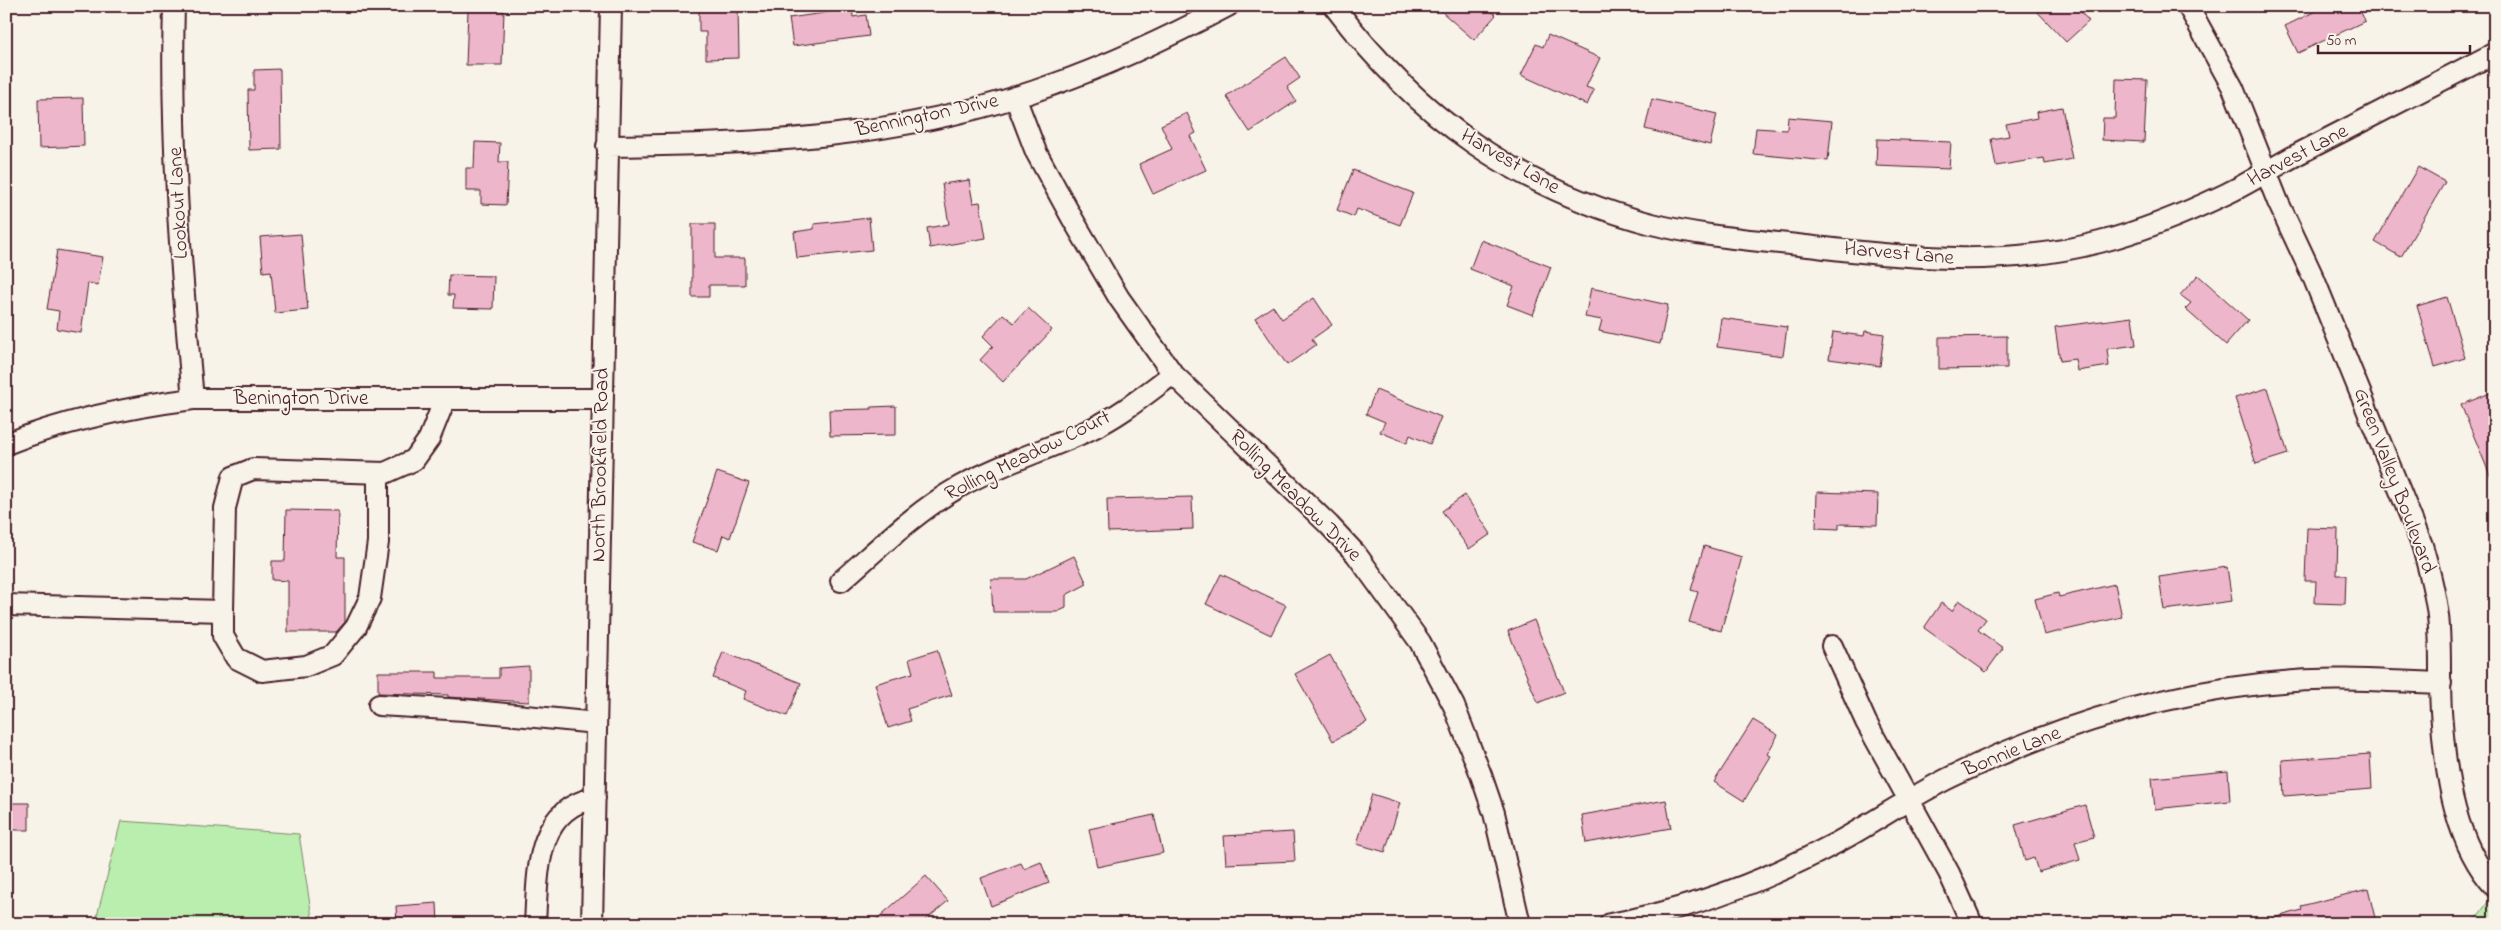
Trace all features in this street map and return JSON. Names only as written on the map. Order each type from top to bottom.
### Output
[{"type":"street","name":"Lookout Lane","points":[[174,6],[176,156],[182,280],[193,399]]},
{"type":"street","name":"North Brookfield Road","points":[[592,924],[611,6]]},
{"type":"street","name":"Bennington Drive","points":[[607,146],[781,141],[922,120],[1015,97],[1052,85],[1170,35],[1228,6]]},
{"type":"street","name":"Harvest Lane","points":[[1334,6],[1378,60],[1407,91],[1482,151],[1528,176],[1607,210],[1654,224],[1695,232],[1933,259],[2018,257],[2092,244],[2143,228],[2226,194],[2495,53]]},
{"type":"street","points":[[2188,6],[2233,88],[2267,172]]},
{"type":"street","name":"Rolling Meadow Drive","points":[[1015,97],[1036,152],[1072,218],[1119,298],[1173,374],[1349,547],[1420,642],[1454,706],[1482,775],[1494,813],[1520,924]]},
{"type":"street","name":"Green Valley Boulevard","points":[[2267,172],[2278,202],[2314,279],[2422,545],[2434,582],[2438,618],[2442,722],[2456,807],[2464,836],[2475,859],[2495,887]]},
{"type":"street","name":"Rolling Meadow Court","points":[[841,581],[909,520],[938,500],[987,473],[1092,429],[1142,398],[1173,374]]},
{"type":"street","name":"Benington Drive","points":[[6,444],[71,422],[158,404],[193,399],[602,399]]},
{"type":"street","points":[[378,473],[378,542],[370,598],[356,627],[333,655],[306,666],[262,671],[236,658],[223,636],[225,508],[233,477],[253,468],[385,473],[414,460],[430,439],[445,399]]},
{"type":"street","points":[[6,605],[223,611]]},
{"type":"street","points":[[1832,646],[1866,722],[1949,873],[1972,924]]},
{"type":"street","name":"Bonnie Lane","points":[[1610,924],[1649,916],[1729,893],[1800,862],[1951,777],[2046,736],[2120,711],[2202,692],[2294,681],[2441,683]]},
{"type":"street","points":[[379,705],[465,710],[596,723]]},
{"type":"street","points":[[535,924],[539,869],[544,839],[553,823],[568,810],[585,800],[595,798]]},
{"type":"green space","points":[[121,821],[299,834],[313,924],[95,924]]},
{"type":"green space","points":[[2488,902],[2495,907],[2495,924],[2472,924]]},
{"type":"building","points":[[738,6],[739,58],[706,59],[706,32],[699,32],[699,7]]},
{"type":"building","points":[[1435,6],[1485,6],[1496,15],[1474,40]]},
{"type":"building","points":[[2032,6],[2075,6],[2089,21],[2066,42]]},
{"type":"building","points":[[2326,6],[2358,6],[2365,21],[2298,53],[2285,26]]},
{"type":"building","points":[[852,9],[853,17],[866,15],[869,36],[793,46],[789,18]]},
{"type":"building","points":[[468,10],[504,11],[502,65],[466,65]]},
{"type":"building","points":[[1548,35],[1600,58],[1586,87],[1594,90],[1587,105],[1521,75],[1536,44],[1543,47]]},
{"type":"building","points":[[1286,57],[1300,78],[1287,87],[1296,101],[1250,132],[1226,96]]},
{"type":"building","points":[[280,69],[281,149],[249,150],[248,90],[254,90],[254,70]]},
{"type":"building","points":[[2116,79],[2147,80],[2144,142],[2102,140],[2103,118],[2115,118]]},
{"type":"building","points":[[83,98],[84,146],[39,148],[38,99]]},
{"type":"building","points":[[1652,99],[1717,114],[1710,145],[1645,129]]},
{"type":"building","points":[[2062,107],[2072,159],[2045,164],[2044,158],[1996,166],[1991,139],[2009,136],[2006,124],[2037,118],[2036,112]]},
{"type":"building","points":[[1187,113],[1196,133],[1190,136],[1206,170],[1153,194],[1139,164],[1172,149],[1161,125]]},
{"type":"building","points":[[1788,117],[1832,121],[1828,161],[1753,154],[1756,128],[1787,130]]},
{"type":"building","points":[[1877,139],[1951,142],[1949,169],[1876,166]]},
{"type":"building","points":[[475,142],[500,143],[499,162],[508,162],[506,205],[481,204],[481,191],[466,191],[466,168],[474,168]]},
{"type":"building","points":[[2418,167],[2445,182],[2401,257],[2375,242]]},
{"type":"building","points":[[1353,170],[1413,193],[1400,225],[1357,209],[1354,217],[1337,210]]},
{"type":"building","points":[[969,180],[973,203],[980,202],[986,238],[930,248],[927,228],[949,224],[942,184]]},
{"type":"building","points":[[869,218],[872,250],[797,258],[794,232],[814,229],[814,224]]},
{"type":"building","points":[[692,224],[715,224],[715,258],[745,258],[745,285],[709,285],[709,297],[692,297]]},
{"type":"building","points":[[301,234],[308,310],[275,313],[271,271],[263,272],[260,237]]},
{"type":"building","points":[[1481,240],[1551,267],[1533,315],[1507,305],[1514,286],[1470,269]]},
{"type":"building","points":[[57,250],[103,257],[98,285],[88,283],[81,333],[57,329],[59,311],[47,309]]},
{"type":"building","points":[[449,275],[494,276],[493,309],[453,308],[454,295],[448,295]]},
{"type":"building","points":[[2198,275],[2248,320],[2226,345],[2185,309],[2191,303],[2180,295]]},
{"type":"building","points":[[1591,288],[1668,305],[1660,344],[1599,331],[1602,320],[1585,317]]},
{"type":"building","points":[[2447,297],[2465,358],[2435,367],[2417,306]]},
{"type":"building","points":[[1314,298],[1332,325],[1312,339],[1316,345],[1287,365],[1255,318],[1273,306],[1282,319]]},
{"type":"building","points":[[1028,308],[1052,330],[1003,382],[980,360],[993,346],[983,336],[1003,314],[1014,323]]},
{"type":"building","points":[[2132,317],[2136,345],[2107,349],[2109,366],[2077,371],[2075,359],[2060,361],[2055,327]]},
{"type":"building","points":[[1721,318],[1787,327],[1783,356],[1717,347]]},
{"type":"building","points":[[1865,331],[1884,334],[1880,366],[1829,359],[1833,332],[1864,336]]},
{"type":"building","points":[[2007,336],[2007,368],[1939,369],[1939,337]]},
{"type":"building","points":[[2268,388],[2288,454],[2256,464],[2235,398]]},
{"type":"building","points":[[1376,390],[1441,417],[1430,444],[1410,435],[1407,443],[1380,432],[1385,422],[1366,414]]},
{"type":"building","points":[[2495,391],[2495,485],[2494,485],[2461,405]]},
{"type":"building","points":[[896,406],[896,435],[830,436],[829,410],[872,409],[871,407]]},
{"type":"building","points":[[717,472],[749,483],[730,538],[723,535],[718,550],[692,542]]},
{"type":"building","points":[[1817,492],[1878,494],[1877,525],[1839,524],[1839,529],[1816,528]]},
{"type":"building","points":[[1465,495],[1491,534],[1469,549],[1442,511]]},
{"type":"building","points":[[1192,497],[1193,529],[1108,532],[1107,499]]},
{"type":"building","points":[[286,510],[338,511],[337,557],[345,557],[345,622],[336,632],[288,632],[288,581],[272,580],[272,561],[285,561]]},
{"type":"building","points":[[2307,528],[2338,529],[2337,575],[2346,575],[2345,604],[2315,603],[2316,581],[2305,581]]},
{"type":"building","points":[[1704,546],[1742,557],[1721,631],[1689,622],[1698,592],[1691,590]]},
{"type":"building","points":[[1074,556],[1087,584],[1066,595],[1066,608],[1057,612],[993,612],[991,579],[1026,579]]},
{"type":"building","points":[[2227,567],[2232,601],[2164,610],[2159,577]]},
{"type":"building","points":[[1221,574],[1286,605],[1271,635],[1206,604]]},
{"type":"building","points":[[2115,584],[2122,617],[2044,635],[2035,599],[2058,593],[2059,597]]},
{"type":"building","points":[[1959,600],[1986,619],[1978,630],[2003,648],[1986,672],[1924,628],[1941,603],[1952,611]]},
{"type":"building","points":[[1534,620],[1564,692],[1538,703],[1508,631]]},
{"type":"building","points":[[937,650],[952,695],[907,709],[911,721],[888,728],[875,684],[913,673],[909,659]]},
{"type":"building","points":[[723,652],[801,683],[787,716],[743,699],[746,691],[713,678]]},
{"type":"building","points":[[1330,655],[1367,722],[1333,741],[1295,674]]},
{"type":"building","points":[[529,666],[529,702],[448,697],[448,695],[378,693],[378,672],[437,672],[437,678],[499,678],[499,668]]},
{"type":"building","points":[[1753,720],[1778,735],[1767,754],[1771,756],[1744,801],[1714,782]]},
{"type":"building","points":[[2370,754],[2372,789],[2284,796],[2282,760]]},
{"type":"building","points":[[2228,771],[2230,801],[2155,809],[2152,778]]},
{"type":"building","points":[[1372,794],[1400,803],[1385,852],[1357,844]]},
{"type":"building","points":[[1666,800],[1671,828],[1586,843],[1582,815]]},
{"type":"building","points":[[6,803],[29,803],[29,830],[6,830]]},
{"type":"building","points":[[2085,805],[2094,837],[2075,842],[2080,860],[2038,872],[2034,858],[2025,861],[2015,825]]},
{"type":"building","points":[[1154,815],[1163,853],[1097,867],[1089,829]]},
{"type":"building","points":[[1293,832],[1295,861],[1226,864],[1224,836]]},
{"type":"building","points":[[1041,862],[1049,883],[991,906],[981,878],[1021,863],[1024,869]]},
{"type":"building","points":[[926,876],[948,901],[921,924],[871,924]]},
{"type":"building","points":[[2368,889],[2375,918],[2354,924],[2273,924],[2273,918],[2302,910],[2301,906]]},
{"type":"building","points":[[437,903],[438,924],[397,924],[396,906]]}]
